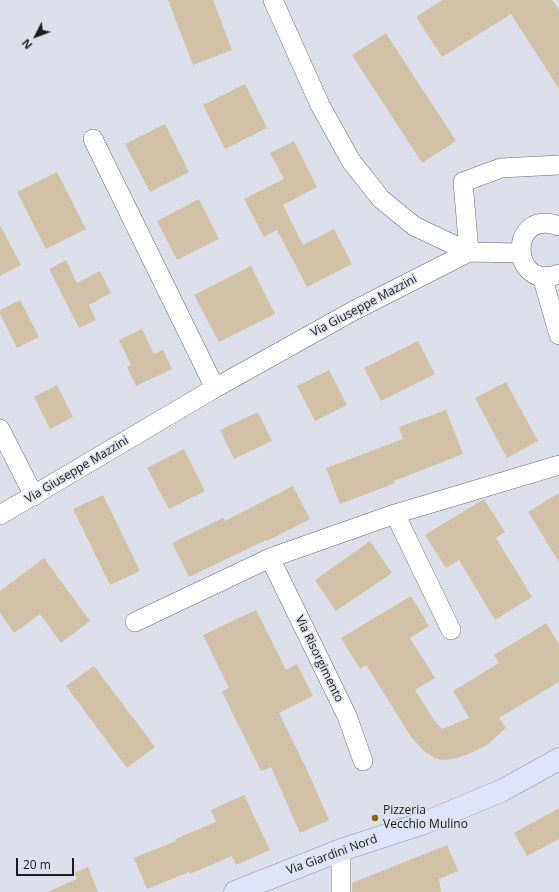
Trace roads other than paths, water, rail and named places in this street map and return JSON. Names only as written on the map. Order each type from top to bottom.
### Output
[{"type":"main road","name":"Via Giardini Nord","points":[[235,892],[341,850],[441,816],[503,790],[559,759]]},
{"type":"street","points":[[273,0],[320,105],[351,161],[381,199],[414,226],[468,252],[463,182],[501,168],[559,164]]},
{"type":"street","points":[[93,139],[215,388]]},
{"type":"street","points":[[559,226],[552,223],[535,225],[523,236],[520,244],[522,261],[527,268],[534,273],[551,275],[559,335]]},
{"type":"street","name":"Via Giuseppe Mazzini","points":[[0,515],[215,388],[353,311],[468,252],[520,252]]},
{"type":"street","points":[[0,429],[34,496]]},
{"type":"street","points":[[135,622],[270,558],[395,514],[559,465]]},
{"type":"street","points":[[395,514],[451,630]]},
{"type":"street","name":"Via Risorgimento","points":[[270,558],[347,716],[363,761]]},
{"type":"street","points":[[341,850],[341,892]]},
{"type":"place","name":"Pizzeria Vecchio Mulino","points":[[375,818]]}]
